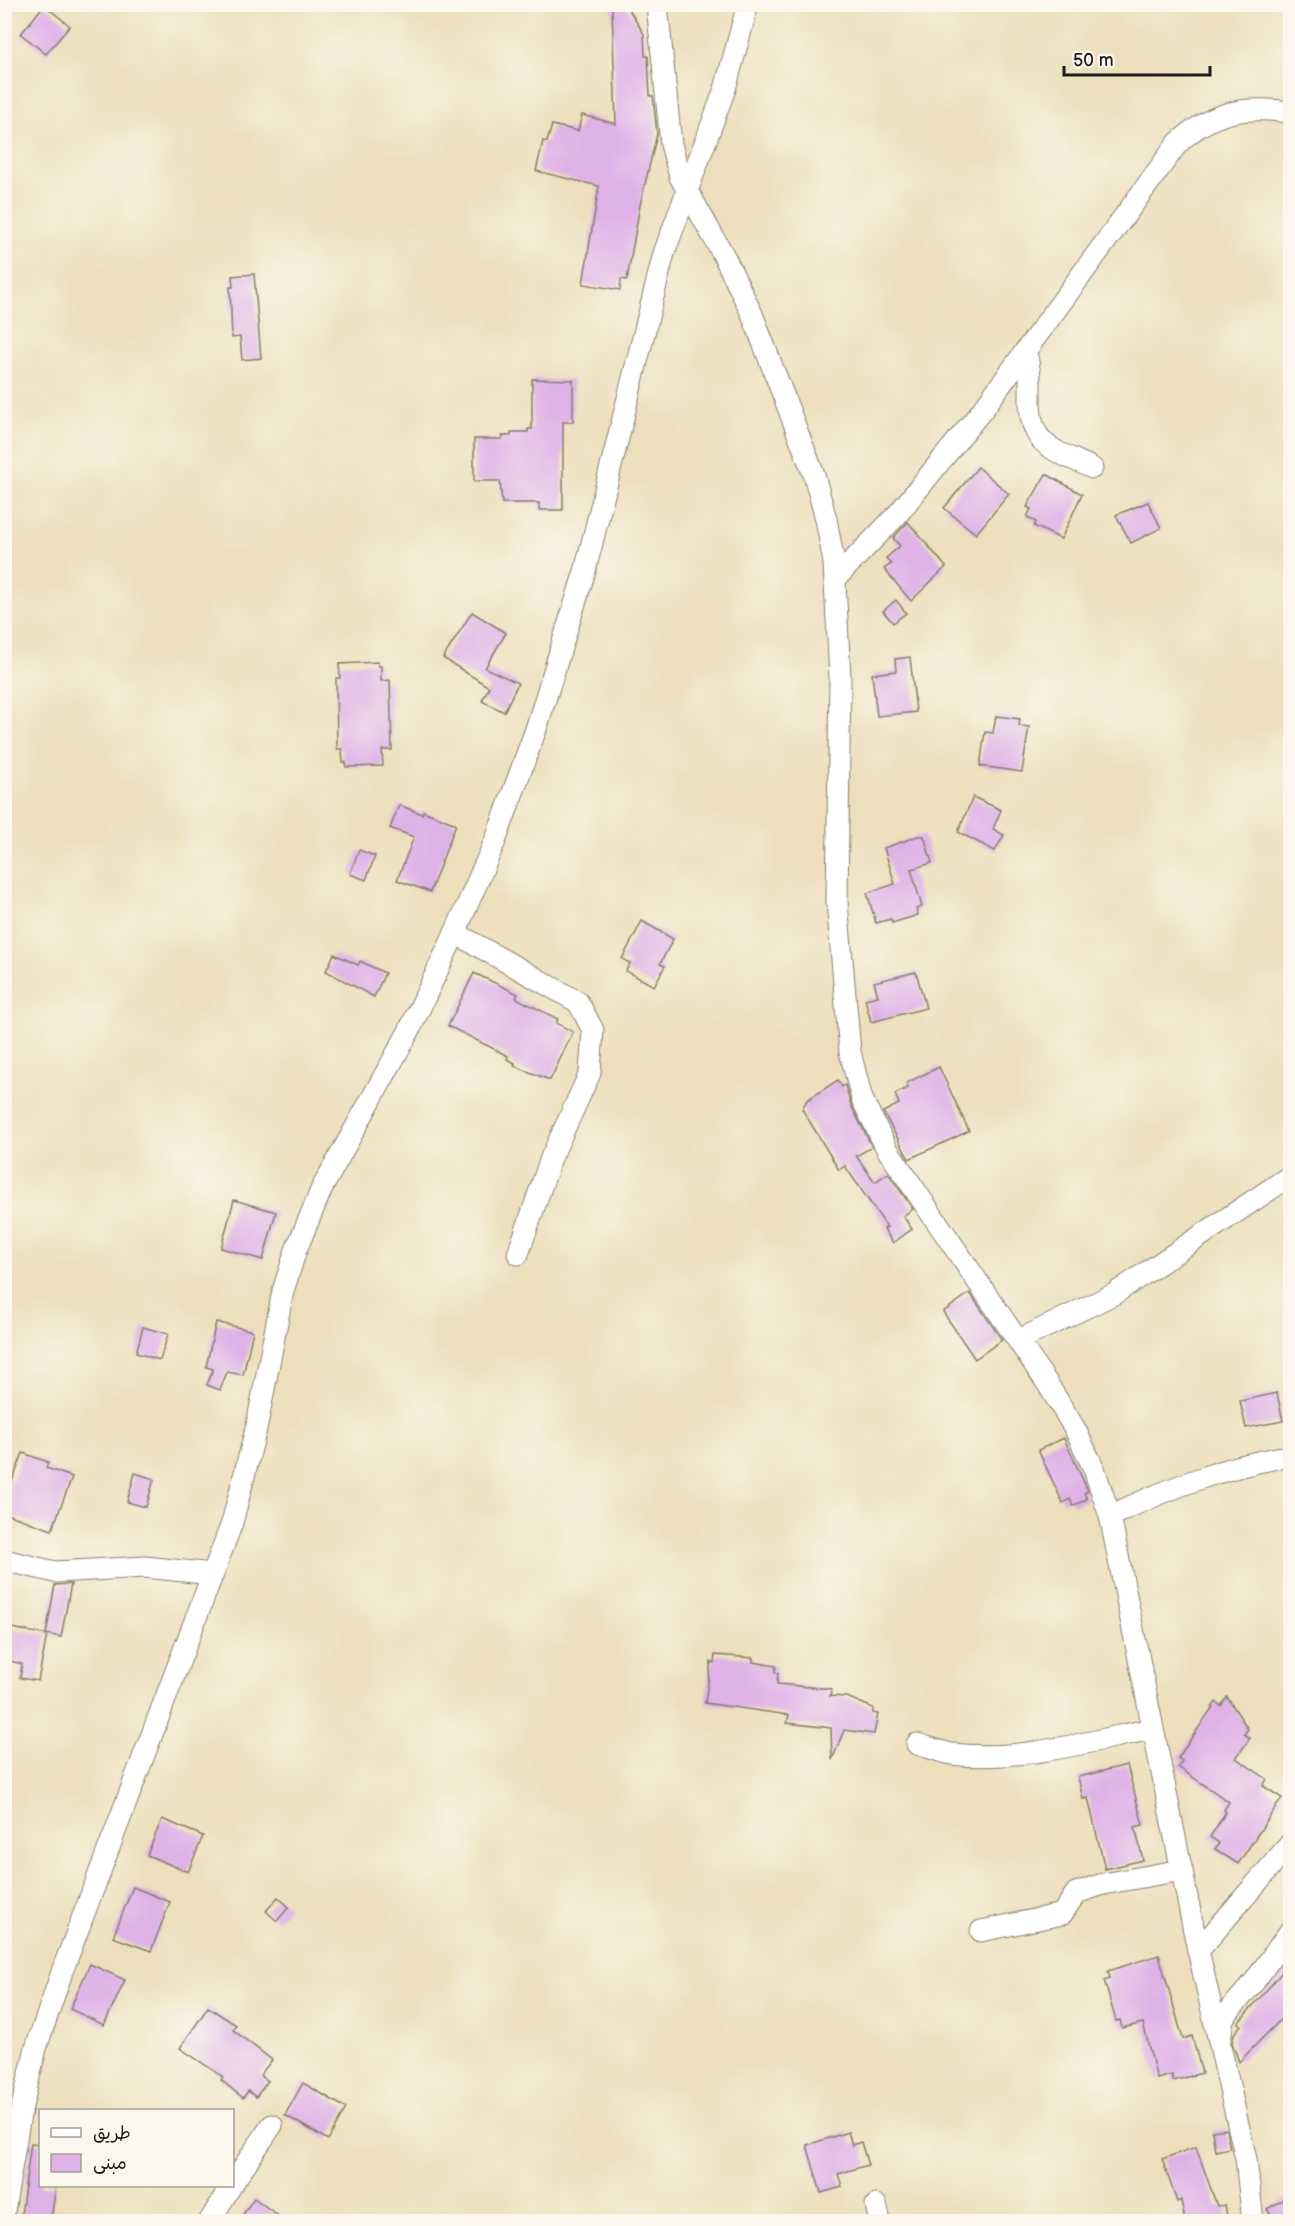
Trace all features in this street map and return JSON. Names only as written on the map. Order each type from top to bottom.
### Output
[{"type":"street","points":[[657,4],[671,144],[687,194],[725,258],[752,314],[814,475],[826,519],[835,579],[840,700],[837,902],[846,1015],[855,1077],[861,1099],[887,1149],[1018,1340],[1075,1429],[1095,1469],[1110,1516],[1198,1952],[1246,2159],[1253,2222]]},
{"type":"street","points":[[4,2211],[20,2115],[36,2048],[63,1969],[232,1523],[257,1425],[283,1291],[296,1250],[322,1188],[409,1031],[455,933],[496,839],[536,729],[585,571],[664,254],[725,88],[748,4]]},
{"type":"street","points":[[835,579],[897,515],[983,409],[1178,143],[1195,127],[1220,114],[1248,109],[1290,112]]},
{"type":"street","points":[[1025,351],[1030,373],[1031,426],[1036,434],[1055,449],[1092,468]]},
{"type":"street","points":[[455,933],[578,1002],[593,1030],[590,1073],[551,1158],[518,1254]]},
{"type":"street","points":[[1018,1340],[1114,1294],[1290,1176]]},
{"type":"street","points":[[1110,1516],[1152,1496],[1224,1471],[1290,1455]]},
{"type":"street","points":[[4,1560],[55,1572],[145,1567],[213,1575]]},
{"type":"street","points":[[917,1744],[949,1754],[987,1756],[1053,1749],[1152,1729]]},
{"type":"street","points":[[1198,1952],[1290,1844]]},
{"type":"street","points":[[981,1930],[1062,1914],[1076,1893],[1103,1884],[1182,1870]]},
{"type":"street","points":[[1219,2049],[1223,2018],[1254,1982],[1290,1931]]},
{"type":"street","points":[[234,2182],[272,2125]]},
{"type":"street","points":[[209,2222],[231,2187]]},
{"type":"building","points":[[44,5],[70,26],[46,54],[21,34]]},
{"type":"building","points":[[612,7],[628,8],[644,34],[645,56],[648,56],[650,96],[653,96],[657,134],[640,205],[627,280],[621,279],[620,290],[583,284],[599,186],[536,171],[543,141],[547,142],[552,125],[578,131],[582,115],[616,124]]},
{"type":"building","points":[[254,274],[261,358],[242,360],[240,337],[232,338],[230,287],[233,287],[232,276]]},
{"type":"building","points":[[532,379],[573,380],[573,422],[563,422],[563,510],[539,510],[539,503],[502,503],[500,481],[474,481],[474,439],[502,439],[502,436],[511,436],[511,432],[528,432],[528,429],[532,429]]},
{"type":"building","points":[[978,467],[1009,494],[976,534],[944,508]]},
{"type":"building","points":[[1046,474],[1082,494],[1061,539],[1034,526],[1036,522],[1027,517],[1031,509],[1027,507]]},
{"type":"building","points":[[1148,502],[1161,528],[1131,543],[1116,515]]},
{"type":"building","points":[[908,522],[946,567],[911,601],[884,569],[891,564],[886,558],[900,546],[893,538]]},
{"type":"building","points":[[896,600],[906,613],[893,623],[883,611]]},
{"type":"building","points":[[472,612],[506,633],[485,668],[518,683],[504,712],[482,701],[489,687],[443,658]]},
{"type":"building","points":[[910,657],[916,712],[877,716],[872,674],[896,671],[895,659]]},
{"type":"building","points":[[378,662],[378,666],[381,666],[381,681],[390,680],[392,750],[382,750],[383,766],[346,767],[346,762],[343,762],[342,749],[337,749],[336,678],[340,678],[339,664]]},
{"type":"building","points":[[996,716],[1020,719],[1019,726],[1029,727],[1022,772],[980,766],[985,732],[993,733]]},
{"type":"building","points":[[973,797],[1001,810],[993,829],[1004,835],[995,851],[958,832]]},
{"type":"building","points":[[399,805],[422,814],[423,811],[456,824],[430,892],[397,880],[414,837],[390,828]]},
{"type":"building","points":[[924,836],[932,863],[911,869],[922,907],[916,909],[918,915],[892,923],[891,919],[876,923],[867,893],[895,884],[884,848]]},
{"type":"building","points":[[359,850],[375,856],[366,880],[350,874]]},
{"type":"building","points":[[642,921],[673,939],[660,964],[665,966],[654,986],[626,971],[630,963],[622,959]]},
{"type":"building","points":[[334,954],[358,965],[360,961],[385,973],[374,997],[326,971]]},
{"type":"building","points":[[916,972],[926,1008],[871,1022],[865,999],[878,996],[874,982]]},
{"type":"building","points":[[474,973],[518,994],[516,998],[558,1019],[556,1023],[573,1032],[550,1080],[514,1066],[515,1063],[507,1059],[508,1056],[448,1026]]},
{"type":"building","points":[[939,1067],[969,1131],[909,1159],[883,1112],[899,1104],[895,1094],[908,1088],[906,1083]]},
{"type":"building","points":[[838,1080],[842,1087],[845,1085],[851,1105],[872,1147],[856,1156],[875,1182],[888,1173],[913,1209],[903,1216],[912,1229],[893,1243],[884,1229],[887,1227],[845,1166],[839,1170],[802,1109],[807,1100]]},
{"type":"building","points":[[234,1200],[276,1212],[263,1260],[221,1248]]},
{"type":"building","points":[[970,1293],[1002,1340],[975,1359],[943,1312]]},
{"type":"building","points":[[216,1322],[253,1331],[243,1375],[227,1372],[220,1390],[207,1385],[213,1369],[206,1367]]},
{"type":"building","points":[[143,1327],[168,1334],[160,1360],[136,1353]]},
{"type":"building","points":[[1277,1393],[1283,1421],[1246,1428],[1240,1401]]},
{"type":"building","points":[[1064,1438],[1088,1491],[1084,1493],[1087,1499],[1073,1506],[1070,1499],[1063,1503],[1038,1450]]},
{"type":"building","points":[[23,1453],[48,1462],[46,1468],[72,1477],[52,1530],[4,1513],[4,1502]]},
{"type":"building","points":[[135,1473],[154,1479],[146,1507],[127,1502]]},
{"type":"building","points":[[71,1584],[61,1637],[46,1634],[55,1585]]},
{"type":"building","points":[[12,1628],[47,1635],[38,1681],[20,1678],[22,1664],[6,1660]]},
{"type":"building","points":[[715,1655],[753,1658],[753,1662],[776,1666],[777,1684],[832,1689],[830,1696],[847,1697],[873,1708],[873,1713],[878,1714],[874,1734],[844,1730],[832,1760],[831,1728],[787,1723],[789,1715],[705,1703],[711,1662],[714,1663]]},
{"type":"building","points":[[1227,1697],[1248,1729],[1244,1734],[1250,1738],[1236,1758],[1267,1779],[1263,1786],[1282,1798],[1238,1864],[1215,1849],[1219,1843],[1210,1837],[1226,1812],[1224,1810],[1229,1802],[1178,1767],[1182,1761],[1178,1758],[1216,1702],[1221,1706]]},
{"type":"building","points":[[1127,1765],[1143,1825],[1135,1827],[1143,1860],[1105,1869],[1088,1798],[1083,1799],[1078,1777]]},
{"type":"building","points":[[162,1819],[203,1836],[188,1872],[147,1855]]},
{"type":"building","points":[[133,1887],[170,1902],[151,1951],[113,1937]]},
{"type":"building","points":[[278,1897],[289,1907],[277,1921],[266,1911]]},
{"type":"building","points":[[1159,1955],[1183,2039],[1192,2036],[1202,2073],[1173,2081],[1172,2075],[1157,2079],[1143,2023],[1122,2028],[1120,2020],[1116,2021],[1104,1980],[1110,1978],[1108,1971]]},
{"type":"building","points":[[1290,1963],[1290,2010],[1239,2062],[1232,2043],[1234,2034],[1241,2025],[1238,2023]]},
{"type":"building","points":[[90,1964],[125,1980],[104,2025],[70,2009]]},
{"type":"building","points":[[208,2007],[236,2025],[233,2030],[272,2060],[260,2075],[268,2081],[256,2097],[248,2091],[243,2098],[221,2080],[223,2077],[180,2048]]},
{"type":"building","points":[[303,2083],[346,2108],[328,2140],[285,2115]]},
{"type":"building","points":[[1226,2129],[1230,2148],[1215,2151],[1212,2131]]},
{"type":"building","points":[[848,2132],[852,2145],[861,2142],[868,2165],[838,2174],[842,2187],[821,2193],[807,2145]]},
{"type":"building","points":[[31,2143],[39,2144],[39,2187],[56,2187],[51,2219],[21,2215]]},
{"type":"building","points":[[1196,2147],[1217,2206],[1225,2205],[1228,2222],[1185,2222],[1181,2200],[1177,2202],[1162,2159]]},
{"type":"building","points":[[1290,2196],[1290,2222],[1275,2222],[1267,2209]]},
{"type":"building","points":[[254,2198],[287,2222],[238,2222]]}]
